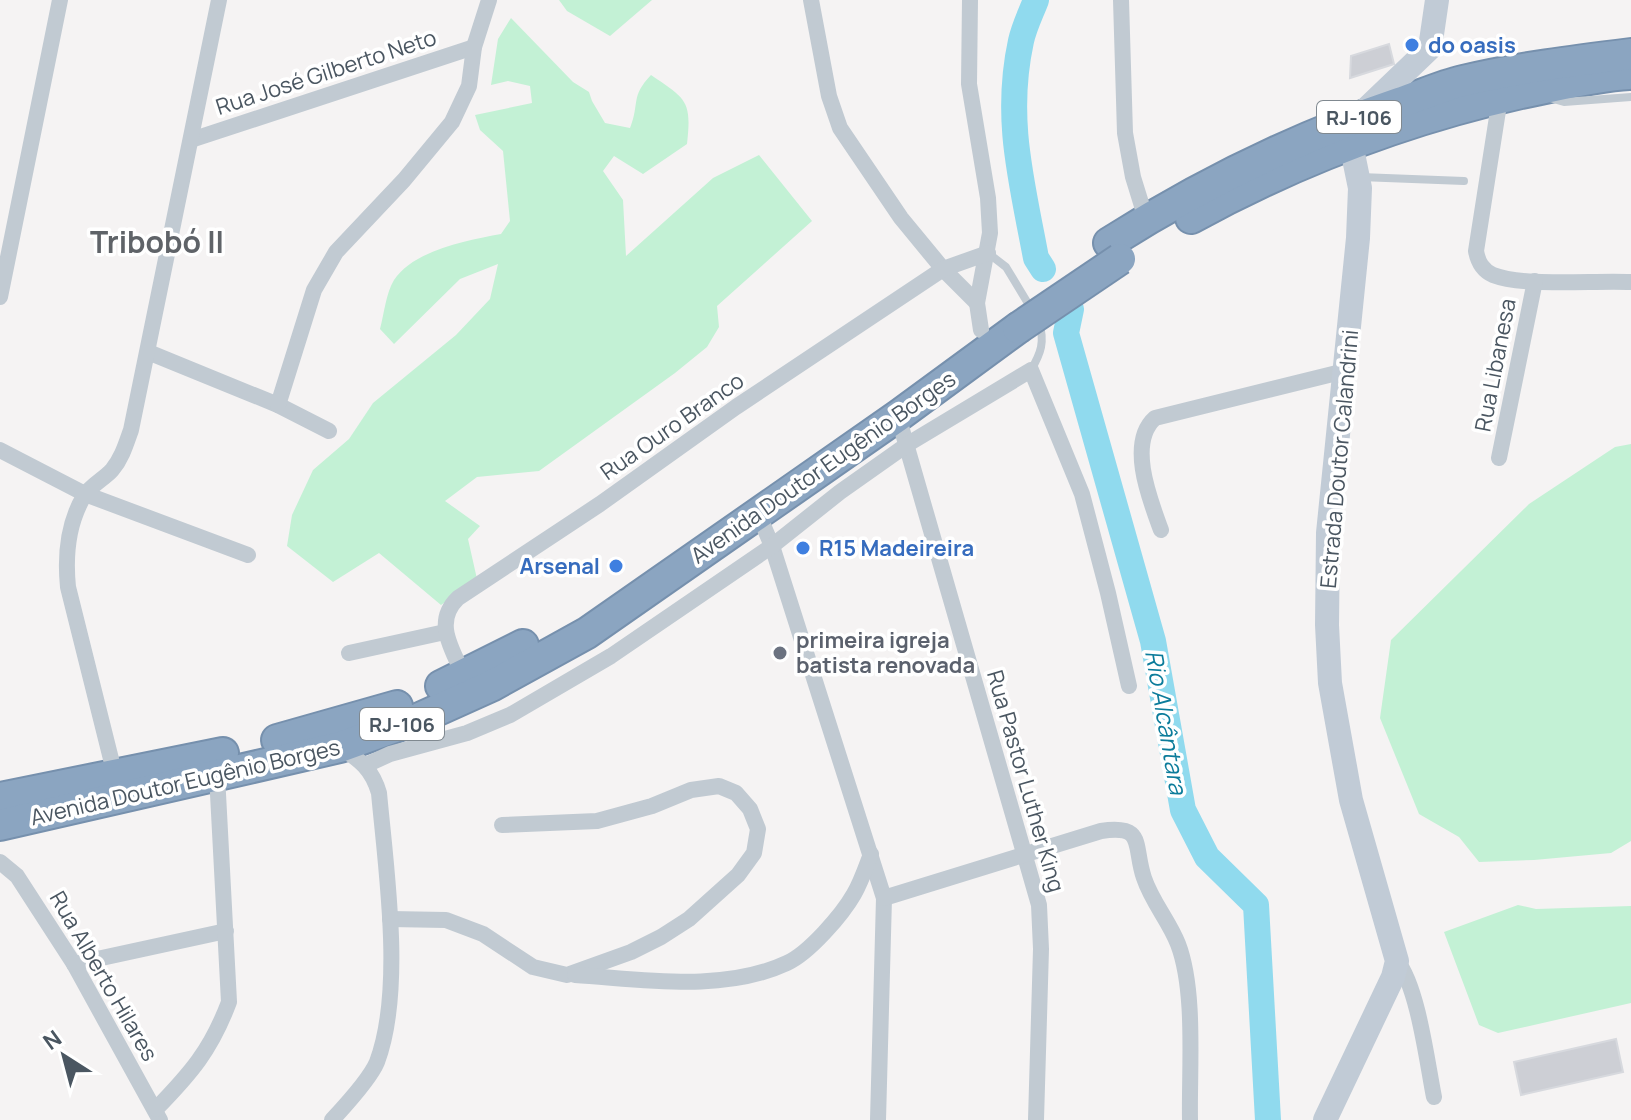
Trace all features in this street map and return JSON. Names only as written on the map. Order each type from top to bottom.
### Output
[{"type":"highway","name":"Avenida Doutor Eugênio Borges","points":[[0,825],[340,747],[420,718],[491,686],[587,633],[758,513],[903,430],[1013,320],[1114,251],[1213,206],[1354,130],[1460,82],[1554,63],[1631,54]]},
{"type":"highway","name":"Avenida Doutor Eugênio Borges","points":[[1114,251],[1146,219],[1225,177],[1354,130],[1413,121],[1530,91],[1631,74]]},
{"type":"highway","name":"Avenida Doutor Eugênio Borges","points":[[0,798],[310,732],[396,706],[464,676],[566,622],[853,427],[979,317],[1013,320]]},
{"type":"street","points":[[0,297],[60,0]]},
{"type":"street","points":[[115,775],[68,587],[66,558],[73,523],[85,494],[121,458],[131,430],[219,0]]},
{"type":"street","points":[[278,405],[314,290],[336,252],[404,180],[452,122],[469,86],[474,47],[489,0]]},
{"type":"street","points":[[811,0],[829,96],[840,128],[901,218],[979,317]]},
{"type":"street","points":[[970,0],[969,84],[988,198],[988,253],[979,317]]},
{"type":"street","points":[[1121,0],[1125,133],[1133,177],[1146,219]]},
{"type":"street","points":[[1354,130],[1430,48],[1437,0]]},
{"type":"street","name":"Rua José Gilberto Neto","points":[[191,140],[474,47]]},
{"type":"street","points":[[1430,48],[1460,82]]},
{"type":"street","points":[[1500,98],[1476,251],[1479,263],[1494,275],[1535,281],[1631,282]]},
{"type":"street","name":"Estrada Doutor Calandrini","points":[[1354,130],[1359,177],[1358,238],[1328,533],[1330,683],[1351,800],[1397,961],[1410,988],[1434,1097]]},
{"type":"street","name":"Rua Ouro Branco","points":[[445,632],[445,616],[458,598],[943,269],[988,253]]},
{"type":"street","name":"Rua Libanesa","points":[[1499,458],[1535,281]]},
{"type":"street","points":[[148,352],[278,405],[329,431]]},
{"type":"street","points":[[366,765],[390,754],[467,733],[510,715],[611,656],[772,546],[840,492],[903,430],[1031,370],[1082,494],[1129,686]]},
{"type":"street","points":[[1161,530],[1149,496],[1141,449],[1143,435],[1155,418],[1345,371]]},
{"type":"street","name":"Rua Pastor Luther King","points":[[903,430],[1039,905],[1041,949],[1036,1120]]},
{"type":"street","points":[[0,450],[85,494],[248,555]]},
{"type":"street","points":[[758,513],[772,546],[884,898],[878,1120]]},
{"type":"street","points":[[349,653],[445,632],[464,676]]},
{"type":"street","points":[[587,633],[611,656]]},
{"type":"street","points":[[332,1120],[376,1065],[389,1017],[390,919],[379,793],[366,765],[340,747]]},
{"type":"street","points":[[158,1115],[216,1037],[229,1002],[217,775]]},
{"type":"street","points":[[502,825],[597,821],[652,806],[691,790],[719,786],[736,793],[750,809],[758,829],[754,853],[738,875],[710,901],[661,937],[631,952],[567,975]]},
{"type":"street","points":[[884,898],[1101,831],[1121,828],[1133,834],[1145,880],[1177,941],[1184,966],[1188,998],[1190,1120]]},
{"type":"street","points":[[390,919],[446,920],[483,934],[533,967],[567,975],[714,980],[750,975],[788,963],[813,944],[854,894],[871,854]]},
{"type":"street","name":"Rua Alberto Hilares","points":[[0,862],[17,876],[74,964],[158,1115]]},
{"type":"street","points":[[74,964],[226,931]]},
{"type":"street","points":[[1325,1120],[1393,977],[1397,961]]},
{"type":"lane","points":[[1530,91],[1564,102],[1631,97]]},
{"type":"lane","points":[[1359,177],[1464,181]]},
{"type":"lane","points":[[988,253],[1006,267],[1040,323],[1043,339],[1041,354],[1031,370]]},
{"type":"green space","points":[[559,0],[652,0],[610,36],[567,11]]},
{"type":"green space","points":[[511,18],[573,82],[589,92],[605,123],[630,128],[638,95],[651,75],[684,102],[688,118],[687,144],[643,174],[614,156],[603,171],[623,200],[626,256],[713,178],[759,155],[812,221],[717,306],[719,327],[707,347],[675,373],[539,471],[477,477],[445,501],[480,526],[468,539],[477,579],[441,605],[379,553],[333,582],[287,546],[292,515],[313,470],[349,439],[373,403],[456,335],[490,299],[498,264],[460,279],[394,344],[380,329],[389,291],[403,270],[443,248],[501,234],[510,221],[503,151],[480,130],[475,115],[532,103],[530,86],[508,81],[491,85],[498,39]]},
{"type":"green space","points":[[1631,444],[1631,841],[1611,853],[1479,862],[1459,837],[1419,814],[1380,718],[1391,640],[1529,504],[1615,447]]},
{"type":"green space","points":[[1518,905],[1536,909],[1631,906],[1631,1003],[1498,1033],[1479,1025],[1444,932]]},
{"type":"building","points":[[1389,44],[1394,64],[1350,78],[1351,56]]},
{"type":"building","points":[[1616,1039],[1623,1072],[1521,1095],[1514,1062]]},
{"type":"waterway","name":"Rio Alcântara","points":[[1036,0],[1021,41],[1014,97],[1021,177],[1036,258],[1043,269]]},
{"type":"waterway","name":"Rio Alcântara","points":[[1071,309],[1066,333],[1153,641],[1183,810],[1207,857],[1256,905],[1268,1120]]},
{"type":"place","name":"do oasis","points":[[1412,45]]},
{"type":"place","name":"R15 Madeireira","points":[[803,548]]},
{"type":"place","name":"Arsenal","points":[[616,566]]},
{"type":"place","name":"primeira igreja batista renovada","points":[[780,653]]},
{"type":"district","name":"Tribobó II","points":[[157,241]]}]
